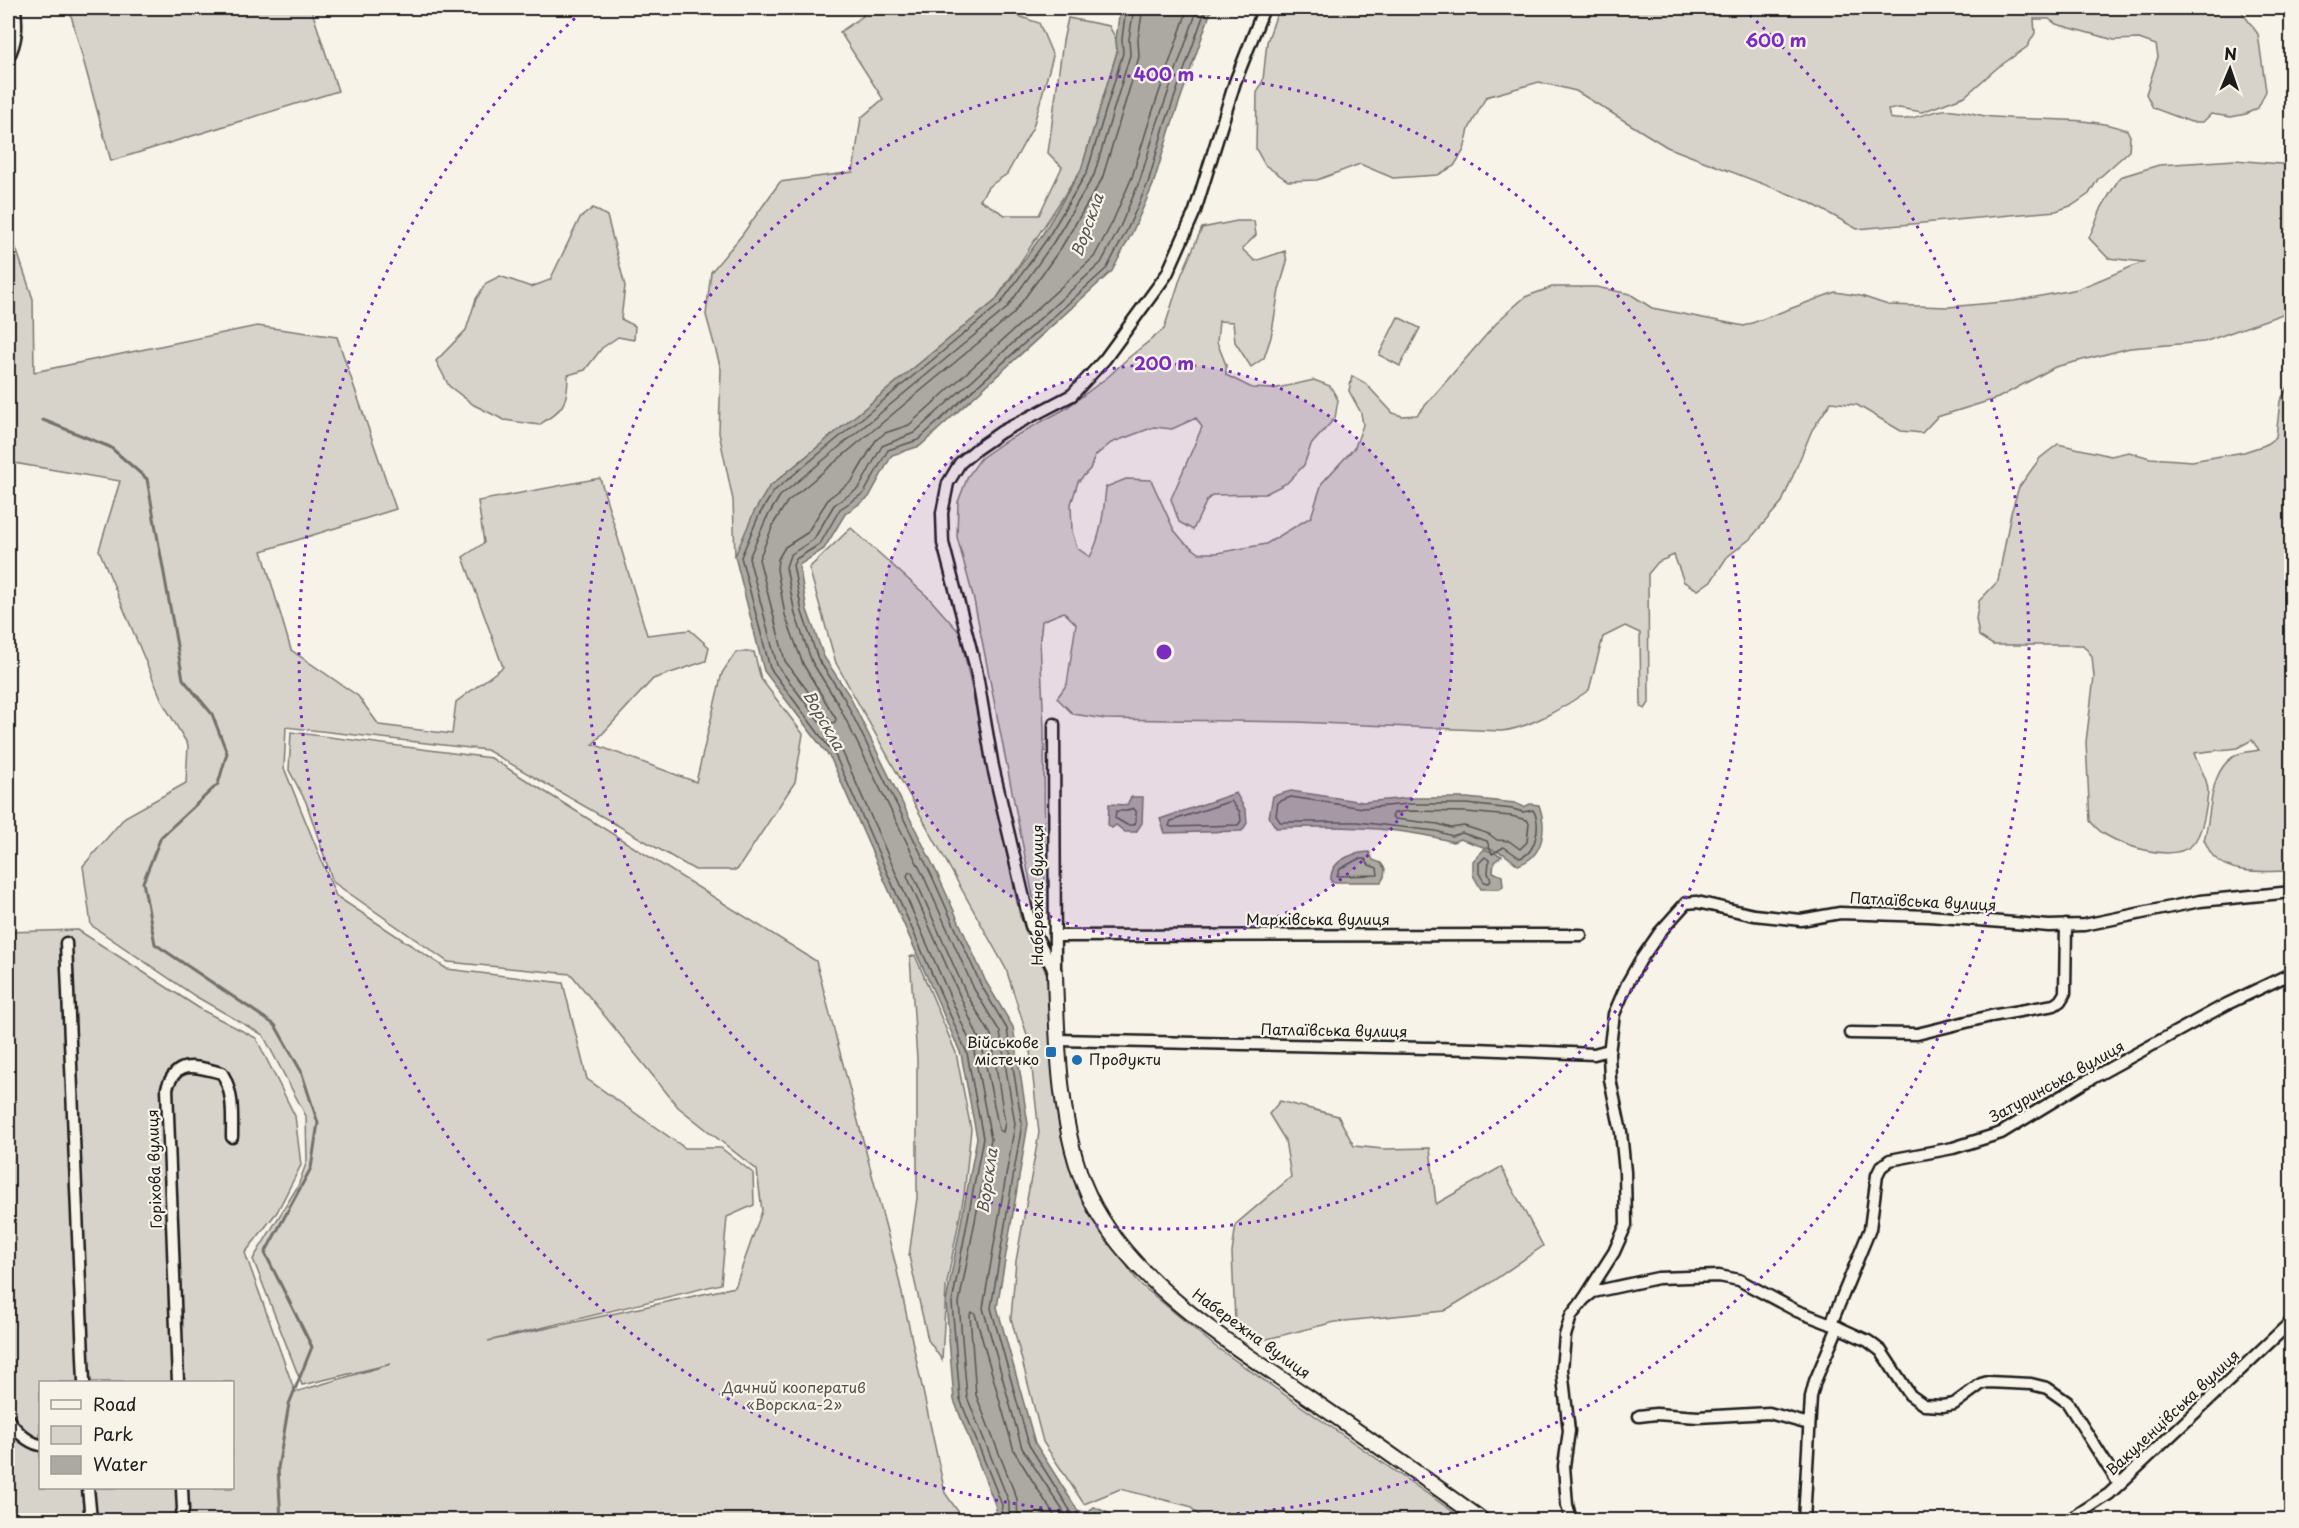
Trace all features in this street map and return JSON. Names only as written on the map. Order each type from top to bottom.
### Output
[{"type":"street","points":[[8,58],[14,46],[16,34],[15,8]]},
{"type":"street","points":[[1055,973],[1031,926],[1027,911],[993,767],[976,669],[943,543],[942,513],[948,483],[960,463],[978,448],[1001,432],[1072,395],[1106,359],[1167,274],[1195,211],[1235,82],[1264,8]]},
{"type":"street","name":"Набережна вулиця","points":[[1054,724],[1057,1040],[1069,1129],[1080,1175],[1090,1198],[1126,1253],[1148,1276],[1217,1334],[1430,1481],[1482,1521]]},
{"type":"street","name":"Патлаївська вулиця","points":[[1584,1299],[1614,1252],[1626,1225],[1625,1172],[1618,1114],[1612,1094],[1609,1050],[1614,1014],[1627,984],[1660,932],[1686,903],[1697,902],[1754,915],[1801,920],[1840,912],[1929,916],[2049,926],[2084,925],[2200,901],[2292,892]]},
{"type":"street","points":[[1850,1034],[1917,1034],[1991,1016],[2054,1005],[2061,1001],[2065,993],[2066,925]]},
{"type":"street","name":"Марківська вулиця","points":[[1055,936],[1581,935]]},
{"type":"street","points":[[66,943],[84,1381]]},
{"type":"street","name":"Затуринська вулиця","points":[[1835,1326],[1870,1229],[1877,1174],[1881,1167],[1890,1160],[1953,1148],[2001,1133],[2083,1083],[2227,1004],[2292,973]]},
{"type":"street","name":"Патлаївська вулиця","points":[[1057,1040],[1476,1049],[1593,1054],[1609,1050]]},
{"type":"street","name":"Горіхова вулиця","points":[[178,1381],[167,1088],[171,1075],[184,1067],[199,1067],[222,1073],[228,1084],[231,1098],[232,1137]]},
{"type":"street","points":[[1571,1521],[1567,1505],[1564,1466],[1569,1431],[1562,1369],[1565,1336],[1571,1316],[1584,1299],[1593,1292],[1658,1278],[1719,1276],[1738,1280],[1797,1311],[1868,1341],[1881,1351],[1910,1395],[1924,1405],[1954,1404],[1981,1384],[1989,1382],[2031,1384],[2048,1388],[2067,1402],[2119,1484]]},
{"type":"street","name":"Вакуленцівська вулиця","points":[[2069,1521],[2089,1509],[2119,1484],[2292,1321]]},
{"type":"street","points":[[1804,1521],[1809,1410],[1815,1381],[1835,1326]]},
{"type":"street","points":[[1639,1416],[1656,1414],[1698,1417],[1769,1413],[1809,1424]]},
{"type":"street","points":[[8,1419],[14,1428],[39,1444]]},
{"type":"street","points":[[88,1489],[91,1521]]},
{"type":"street","points":[[180,1521],[183,1510],[182,1489]]},
{"type":"green space","points":[[69,8],[311,8],[338,91],[111,161]]},
{"type":"green space","points":[[861,8],[1017,8],[1018,16],[1039,23],[1053,56],[1033,127],[1007,174],[988,187],[980,200],[1005,215],[1039,215],[1062,167],[1048,153],[1068,18],[1109,26],[1116,39],[1117,52],[1081,170],[995,301],[769,487],[735,556],[733,500],[719,433],[721,369],[706,315],[711,272],[742,235],[780,182],[853,172],[861,118],[883,99],[840,32],[863,16]]},
{"type":"green space","points":[[1279,8],[1713,8],[1714,12],[1715,8],[2239,8],[2258,34],[2266,91],[2258,108],[2246,114],[2231,117],[2211,114],[2203,122],[2191,122],[2153,108],[2146,94],[2158,57],[2156,45],[2139,39],[2114,40],[2056,24],[2049,19],[2034,19],[2035,33],[2027,47],[1997,68],[1965,96],[1922,112],[1899,108],[1888,110],[1890,118],[1904,119],[1950,110],[1994,117],[2096,123],[2127,130],[2130,136],[2129,151],[2098,179],[2089,194],[2073,205],[2056,211],[1857,229],[1807,201],[1667,147],[1576,91],[1539,82],[1486,97],[1469,129],[1464,150],[1454,166],[1438,175],[1393,178],[1360,164],[1317,180],[1288,181],[1265,165],[1256,149],[1257,93],[1263,80],[1267,42]]},
{"type":"green space","points":[[2235,160],[2291,165],[2291,311],[2204,342],[2130,348],[2055,367],[1998,398],[1937,417],[1922,433],[1901,431],[1857,405],[1831,402],[1812,430],[1782,502],[1750,539],[1727,557],[1712,580],[1698,590],[1684,582],[1674,555],[1658,562],[1648,574],[1649,703],[1645,709],[1641,707],[1640,633],[1625,626],[1603,637],[1589,690],[1546,716],[1523,726],[1501,731],[1297,722],[1105,719],[1073,714],[1057,698],[1067,684],[1076,624],[1064,612],[1042,621],[1040,641],[1044,729],[1045,912],[1033,897],[974,600],[957,537],[958,502],[968,476],[981,458],[1004,442],[1065,409],[1109,376],[1164,329],[1181,276],[1202,228],[1237,221],[1254,221],[1256,235],[1242,249],[1255,261],[1285,251],[1287,262],[1279,290],[1271,337],[1264,358],[1251,367],[1235,342],[1233,322],[1219,321],[1217,342],[1226,365],[1226,375],[1252,388],[1273,389],[1314,380],[1330,386],[1338,400],[1335,418],[1311,445],[1304,465],[1287,483],[1265,494],[1213,495],[1207,500],[1193,530],[1179,522],[1171,499],[1202,427],[1196,418],[1172,429],[1154,427],[1111,443],[1095,456],[1090,469],[1078,482],[1071,504],[1072,531],[1077,548],[1090,557],[1099,532],[1106,487],[1126,479],[1151,480],[1174,530],[1184,542],[1199,553],[1217,553],[1266,544],[1311,517],[1322,483],[1355,447],[1363,425],[1361,413],[1349,391],[1352,376],[1365,383],[1393,413],[1402,416],[1417,415],[1500,319],[1525,297],[1552,287],[1596,287],[1630,294],[1652,308],[1744,326],[1835,292],[1861,296],[1888,305],[1948,307],[2014,301],[2078,289],[2143,262],[2108,258],[2089,238],[2102,207],[2120,177],[2159,165]]},
{"type":"green space","points":[[593,208],[607,216],[625,286],[621,319],[635,326],[634,340],[618,337],[602,348],[585,370],[568,375],[567,393],[563,405],[554,415],[539,425],[504,420],[474,405],[449,386],[436,361],[466,330],[476,299],[486,283],[500,276],[531,287],[550,280],[580,218]]},
{"type":"green space","name":"Дачний кооператив «Ворскла-2»","points":[[8,224],[33,299],[34,372],[257,326],[337,337],[396,509],[262,551],[291,650],[358,696],[379,725],[452,734],[456,702],[503,667],[463,557],[484,543],[478,501],[600,478],[647,635],[690,630],[709,647],[706,661],[653,679],[593,744],[696,782],[722,673],[736,652],[754,652],[761,679],[803,734],[795,782],[737,870],[695,870],[487,750],[286,727],[284,768],[336,896],[447,969],[563,983],[587,1079],[685,1148],[721,1148],[753,1173],[754,1205],[727,1217],[721,1284],[488,1341],[735,1287],[762,1211],[757,1170],[678,1107],[571,974],[448,962],[333,882],[306,802],[289,770],[291,732],[491,758],[816,961],[896,1266],[945,1493],[964,1520],[8,1520],[8,932],[78,930],[202,1010],[256,1038],[295,1116],[301,1165],[277,1212],[245,1253],[295,1392],[391,1364],[302,1385],[253,1259],[298,1186],[307,1161],[306,1116],[263,1035],[195,996],[91,925],[83,866],[125,817],[186,783],[188,745],[163,703],[99,550],[120,481],[8,462]]},
{"type":"green space","points":[[1398,317],[1420,328],[1400,366],[1379,355]]},
{"type":"green space","points":[[2291,382],[2291,871],[2261,872],[2230,867],[2214,857],[2204,840],[2212,793],[2220,771],[2236,755],[2259,750],[2252,740],[2237,748],[2194,753],[2208,792],[2202,827],[2192,845],[2173,853],[2135,848],[2104,834],[2090,821],[2086,742],[2094,677],[2092,656],[2083,645],[1993,645],[1979,636],[1976,619],[1979,601],[1998,581],[2011,513],[2019,487],[2040,458],[2058,444],[2111,456],[2129,452],[2150,458],[2192,461],[2244,452],[2265,445],[2276,437],[2280,401]]},
{"type":"green space","points":[[851,528],[929,598],[960,633],[1020,916],[1049,979],[1069,1159],[1087,1209],[1139,1283],[1216,1347],[1465,1520],[1400,1520],[1307,1512],[1202,1518],[1189,1506],[1120,1489],[1084,1504],[1043,1442],[1011,1318],[1016,1261],[1039,1133],[1029,1041],[1006,969],[836,663],[809,568]]},
{"type":"green space","points":[[915,955],[956,1053],[971,1129],[964,1195],[946,1288],[942,1360],[928,1340],[909,1256],[917,1198],[917,1059],[910,957]]},
{"type":"green space","points":[[1280,1101],[1338,1116],[1354,1146],[1383,1149],[1430,1148],[1436,1204],[1501,1167],[1543,1246],[1490,1283],[1444,1311],[1335,1322],[1259,1341],[1235,1321],[1232,1253],[1236,1224],[1291,1177],[1285,1140],[1269,1114]]},
{"type":"water","name":"Ворскла","points":[[1120,8],[1212,8],[1153,185],[1112,271],[920,446],[892,455],[869,497],[845,514],[824,549],[799,565],[807,610],[824,657],[849,695],[936,871],[986,982],[1013,1027],[1028,1124],[997,1307],[1035,1443],[1078,1511],[1089,1512],[1094,1507],[1124,1520],[995,1520],[996,1507],[954,1400],[946,1302],[977,1138],[961,1054],[831,759],[764,671],[735,556],[754,512],[769,487],[995,301],[1042,235],[1081,170],[1117,52],[1116,39]]},
{"type":"water","points":[[1291,791],[1363,802],[1409,798],[1467,798],[1515,803],[1524,807],[1530,804],[1539,805],[1543,832],[1538,849],[1527,861],[1518,865],[1504,854],[1460,839],[1453,842],[1410,833],[1365,828],[1276,828],[1269,817],[1273,796]]},
{"type":"water","points":[[1236,793],[1246,811],[1247,823],[1242,831],[1165,833],[1160,819]]},
{"type":"water","points":[[1131,797],[1143,797],[1142,823],[1136,832],[1125,832],[1116,825],[1112,828],[1108,825],[1109,804],[1127,805]]},
{"type":"water","points":[[1484,849],[1502,856],[1494,862],[1493,872],[1502,876],[1503,886],[1500,889],[1481,889],[1473,875],[1473,861]]},
{"type":"water","points":[[1369,852],[1373,860],[1381,863],[1385,869],[1381,882],[1331,882],[1331,875],[1337,864],[1349,856]]},
{"type":"water","points":[[1307,1516],[1344,1520],[1211,1520],[1215,1519]]},
{"type":"waterway","points":[[43,420],[110,447],[147,479],[183,679],[212,714],[227,753],[218,784],[161,837],[143,882],[155,944],[275,1025],[301,1071],[318,1123],[311,1168],[265,1253],[312,1347],[289,1404],[278,1468],[281,1520]]},
{"type":"place","name":"Військове містечко","points":[[1051,1052]]},
{"type":"place","name":"Продукти","points":[[1077,1060]]}]
